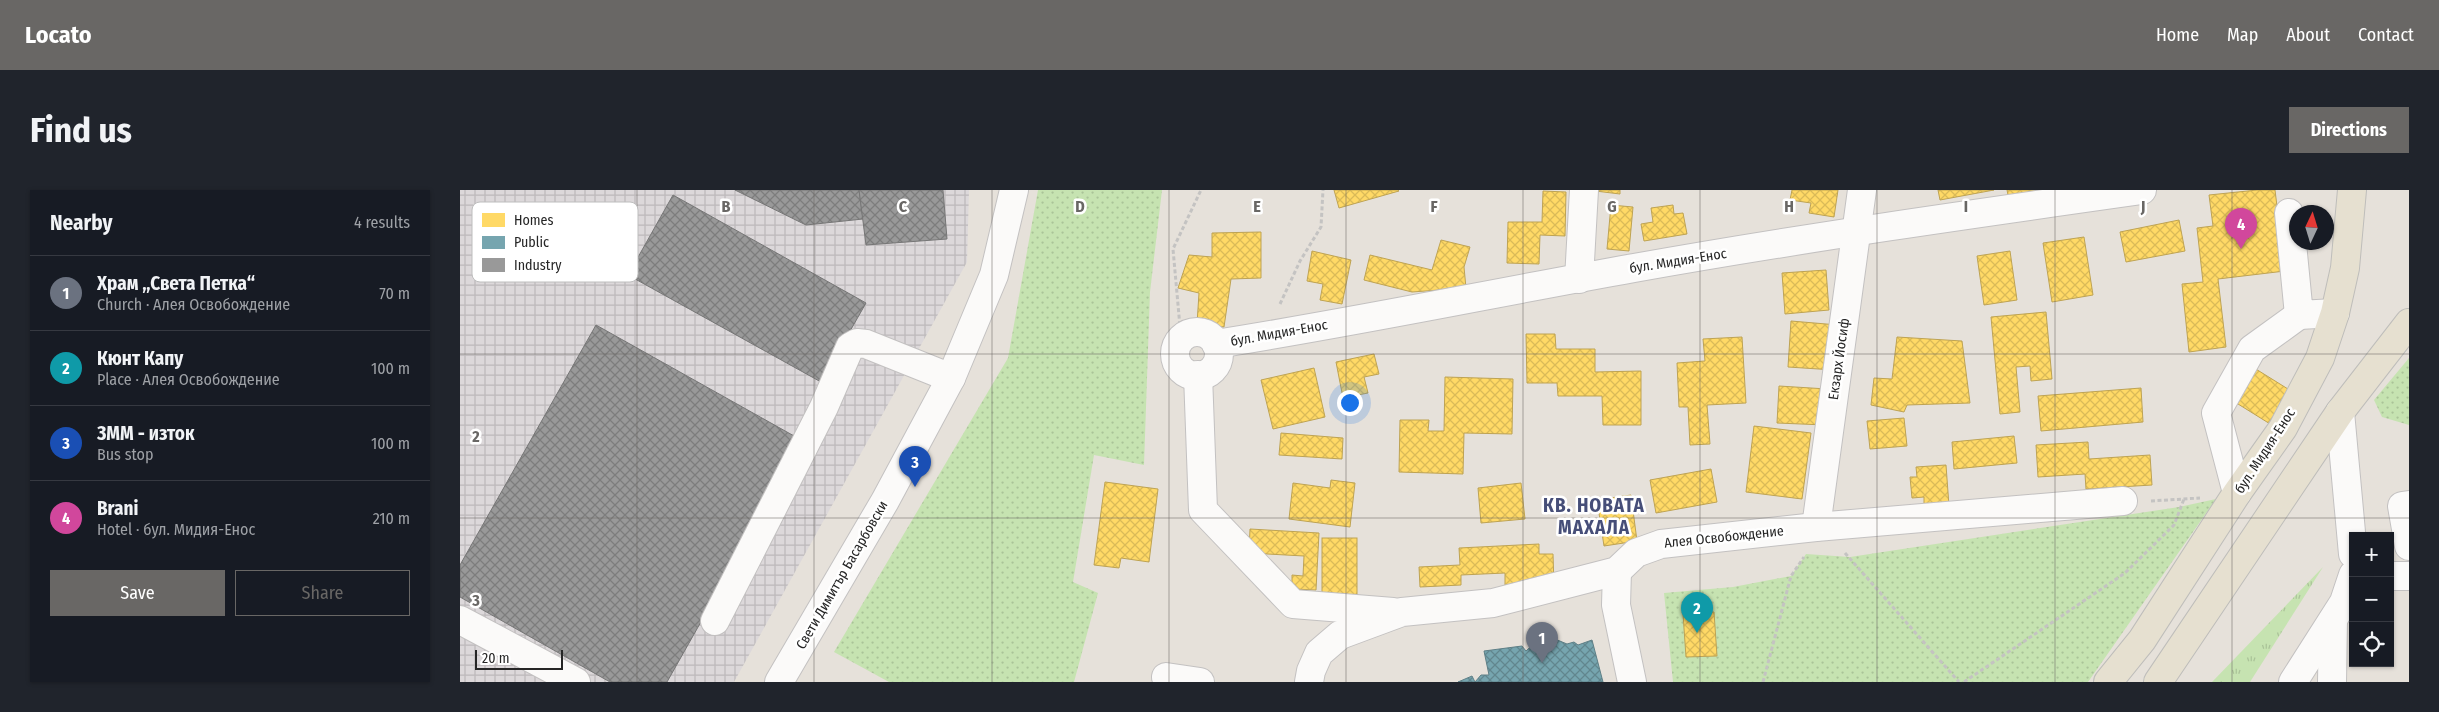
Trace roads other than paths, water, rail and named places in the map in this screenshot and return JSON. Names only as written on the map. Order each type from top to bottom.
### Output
[{"type":"main road","name":"бул. Мидия-Енос","points":[[2108,682],[2142,640],[2237,493],[2283,428],[2320,358],[2345,268],[2352,190]]},
{"type":"main road","points":[[2158,682],[2340,412],[2409,323]]},
{"type":"street","name":"Свети Димитър Басарбовски","points":[[780,682],[885,501],[951,378],[994,275],[1014,190]]},
{"type":"street","points":[[1579,279],[1584,190]]},
{"type":"street","name":"Екзарх Йосиф","points":[[1816,528],[1862,190]]},
{"type":"street","name":"бул. Мидия-Енос","points":[[1216,344],[1857,231],[2142,190]]},
{"type":"street","points":[[2293,250],[2299,315]]},
{"type":"street","points":[[2237,493],[2216,413],[2252,349],[2299,315],[2334,313]]},
{"type":"street","points":[[1198,332],[1211,337],[1216,344],[1218,360],[1212,369],[1198,375],[1185,372],[1177,363],[1176,348],[1182,338],[1188,334],[1198,332]]},
{"type":"street","points":[[715,622],[824,407],[850,347],[857,343],[866,344],[951,378]]},
{"type":"street","points":[[1198,375],[1203,510],[1293,604],[1402,612]]},
{"type":"street","points":[[2340,412],[2351,532]]},
{"type":"street","name":"Алея Освобождение","points":[[1309,682],[1311,671],[1319,652],[1340,635],[1402,612],[1493,603],[1616,571],[1636,553],[1660,544],[1816,528],[2123,501]]},
{"type":"street","points":[[2409,505],[2402,506],[2409,546]]},
{"type":"street","points":[[1616,571],[1616,605],[1632,682]]},
{"type":"street","points":[[2394,576],[2409,576]]},
{"type":"street","points":[[2293,682],[2344,602],[2352,577]]},
{"type":"street","points":[[460,620],[576,682]]},
{"type":"street","points":[[2332,682],[2333,620]]},
{"type":"street","points":[[1166,677],[1200,682]]},
{"type":"place","name":"Brani","points":[[2241,249]]},
{"type":"place","name":"ЗММ - изток","points":[[915,487]]},
{"type":"place","name":"Кюнт Капу","points":[[1697,633]]},
{"type":"place","name":"Храм „Света Петка“","points":[[1542,663]]},
{"type":"district","name":"КВ. НОВАТА МАХАЛА","points":[[1594,516]]}]
